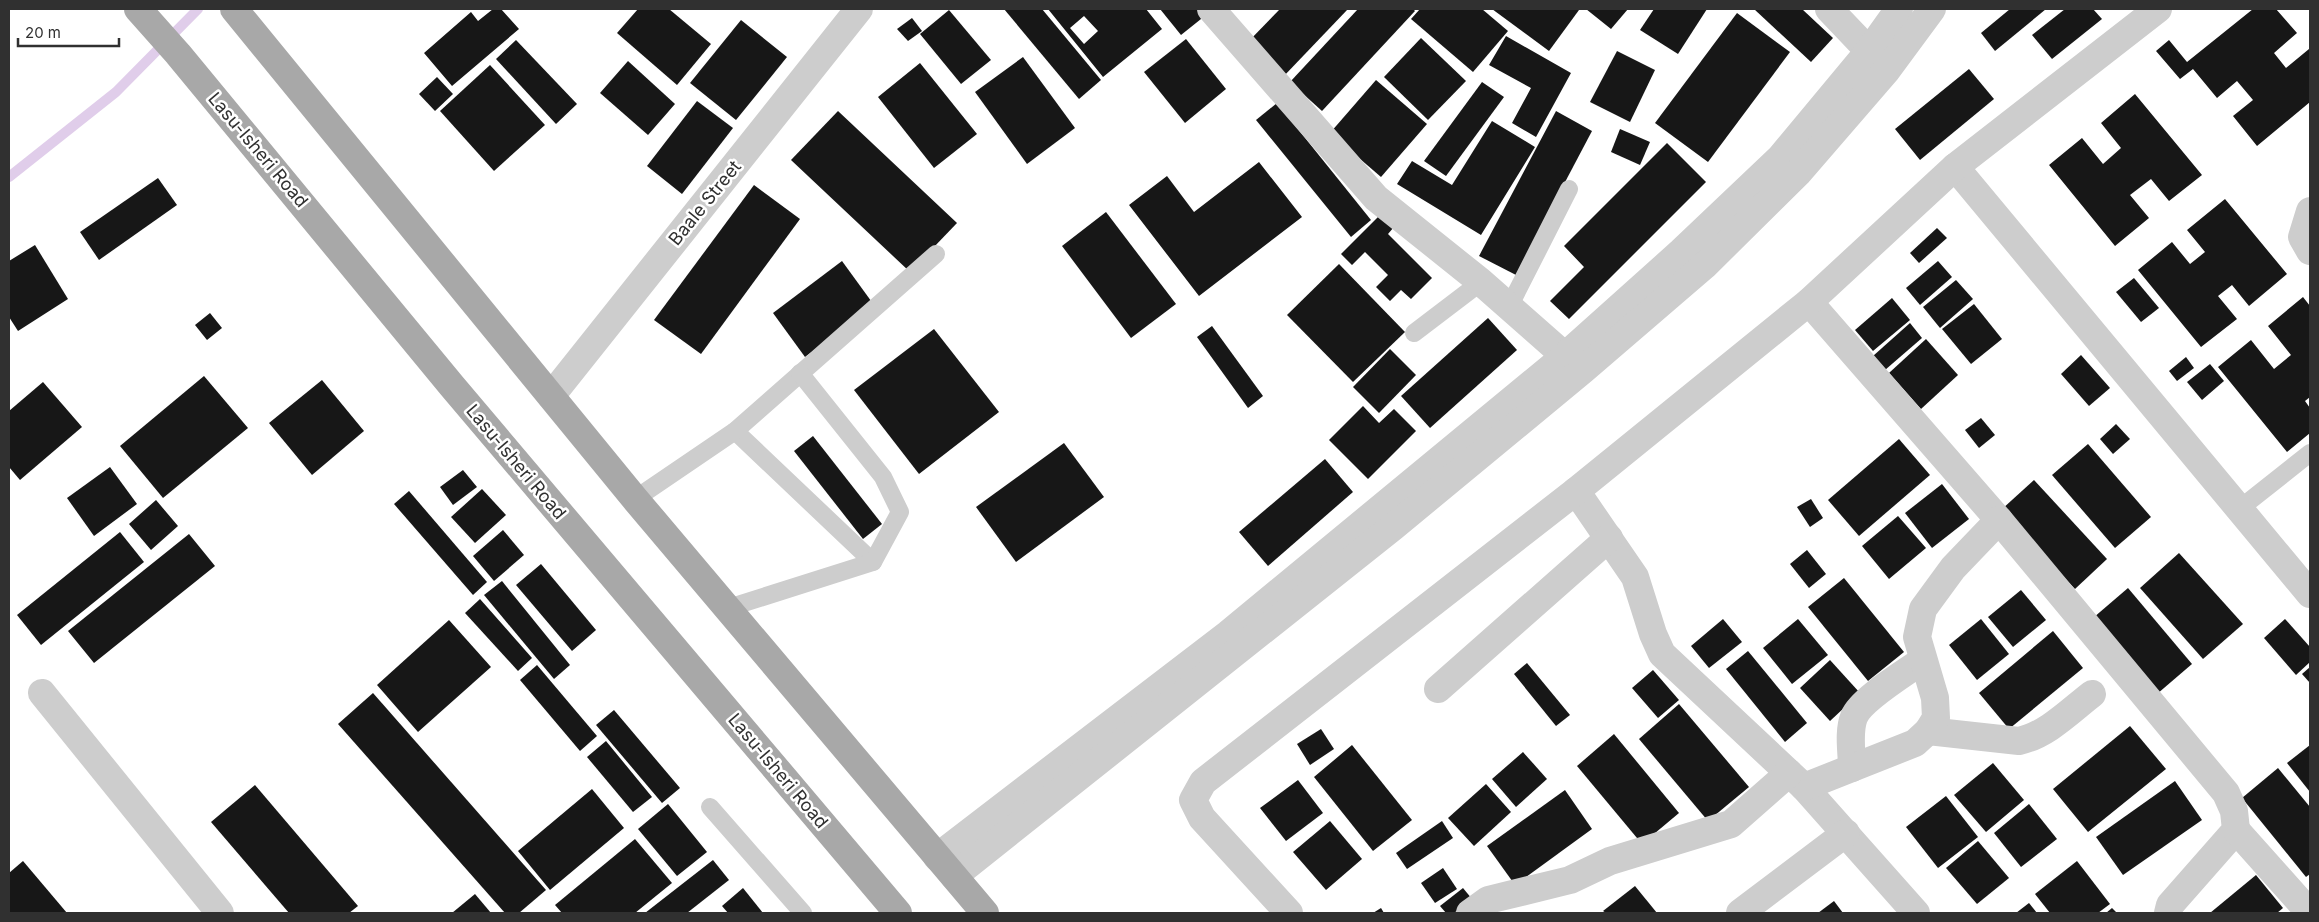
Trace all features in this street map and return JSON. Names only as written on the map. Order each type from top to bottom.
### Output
[{"type":"main road","points":[[234,9],[636,500],[985,913]]},
{"type":"main road","name":"Lasu-Isheri Road","points":[[140,12],[178,54],[452,386],[898,913]]},
{"type":"street","name":"Baale Street","points":[[551,396],[859,9]]},
{"type":"street","points":[[1210,9],[1376,198],[1481,282],[1564,356]]},
{"type":"street","points":[[1829,9],[1869,51]]},
{"type":"street","points":[[946,867],[1564,356],[1681,252],[1780,158],[1869,51],[1899,9]]},
{"type":"street","points":[[946,867],[1393,526],[1583,370],[1704,266],[1798,173],[1887,70],[1932,9]]},
{"type":"street","points":[[1289,913],[1202,818],[1193,800],[1202,782],[1576,491],[1808,302],[1955,167],[2158,9]]},
{"type":"street","points":[[1955,167],[2238,510],[2310,594]]},
{"type":"street","points":[[2310,211],[2302,237],[2310,251]]},
{"type":"street","points":[[1808,302],[1999,520],[2226,793],[2234,811],[2236,830],[2310,913]]},
{"type":"street","points":[[1576,491],[1635,577],[1653,634],[1662,654],[1796,780],[1846,833],[1916,913]]},
{"type":"street","points":[[1470,913],[1488,900],[1570,880],[1610,861],[1731,824],[1796,780],[1852,768],[1915,744],[1928,731],[1936,718],[1935,698],[1918,637],[1923,609],[1953,568],[1999,520]]},
{"type":"street","points":[[1438,689],[1609,538]]},
{"type":"street","points":[[1852,768],[1852,726],[1854,716],[1876,694],[1924,660]]},
{"type":"street","points":[[42,694],[220,913]]},
{"type":"street","points":[[1928,731],[2024,740],[2049,727],[2092,694]]},
{"type":"street","points":[[2168,913],[2170,905],[2236,830]]},
{"type":"street","points":[[1740,913],[1846,833]]},
{"type":"lane","points":[[1509,307],[1569,188]]},
{"type":"lane","points":[[636,500],[735,431],[936,254]]},
{"type":"lane","points":[[1414,333],[1481,282]]},
{"type":"lane","points":[[728,608],[873,562],[900,512],[883,477],[800,373]]},
{"type":"lane","points":[[735,431],[873,562]]},
{"type":"lane","points":[[2238,510],[2310,452]]},
{"type":"lane","points":[[710,807],[803,913]]},
{"type":"building","points":[[493,9],[501,9],[519,29],[452,86],[424,53],[471,12],[478,21]]},
{"type":"building","points":[[638,9],[669,9],[711,44],[677,85],[617,33]]},
{"type":"building","points":[[1004,9],[1042,9],[1101,80],[1079,99]]},
{"type":"building","points":[[1048,9],[1146,9],[1162,29],[1103,77]],"holes":[[[1084,16],[1098,31],[1084,44],[1070,28]]]},
{"type":"building","points":[[1160,9],[1201,9],[1206,15],[1181,35]]},
{"type":"building","points":[[1280,9],[1348,9],[1283,77],[1247,43]]},
{"type":"building","points":[[1358,9],[1413,9],[1415,11],[1322,111],[1290,82]]},
{"type":"building","points":[[1420,9],[1482,9],[1508,31],[1473,72],[1411,19]]},
{"type":"building","points":[[1492,9],[1578,9],[1579,10],[1549,51]]},
{"type":"building","points":[[1586,9],[1628,9],[1611,29]]},
{"type":"building","points":[[1654,9],[1707,9],[1678,54],[1640,30]]},
{"type":"building","points":[[1754,9],[1802,9],[1833,38],[1811,62]]},
{"type":"building","points":[[2010,9],[2046,9],[1995,51],[1981,33]]},
{"type":"building","points":[[2065,9],[2093,9],[2102,19],[2052,59],[2032,35]]},
{"type":"building","points":[[2253,9],[2276,9],[2297,33],[2274,53],[2286,68],[2310,50],[2310,102],[2257,146],[2233,116],[2253,100],[2237,81],[2217,98],[2193,69],[2180,79],[2156,51],[2169,40],[2187,62]]},
{"type":"building","points":[[949,10],[991,60],[961,84],[920,34]]},
{"type":"building","points":[[1737,13],[1790,52],[1708,162],[1655,123]]},
{"type":"building","points":[[912,18],[922,31],[908,41],[897,29]]},
{"type":"building","points":[[741,20],[787,57],[736,120],[690,83]]},
{"type":"building","points":[[1506,36],[1571,73],[1536,137],[1512,123],[1531,88],[1489,65]]},
{"type":"building","points":[[1421,38],[1466,81],[1428,120],[1384,77]]},
{"type":"building","points":[[1186,39],[1226,89],[1185,123],[1144,72]]},
{"type":"building","points":[[516,40],[577,104],[556,124],[496,59]]},
{"type":"building","points":[[1617,51],[1655,70],[1630,122],[1590,102]]},
{"type":"building","points":[[1023,57],[1075,128],[1027,164],[975,92]]},
{"type":"building","points":[[628,61],[675,104],[648,135],[600,93]]},
{"type":"building","points":[[920,63],[977,134],[934,168],[878,97]]},
{"type":"building","points":[[490,65],[545,125],[494,171],[440,111]]},
{"type":"building","points":[[1969,69],[1994,99],[1920,160],[1895,129]]},
{"type":"building","points":[[437,77],[453,94],[435,111],[419,94]]},
{"type":"building","points":[[1376,80],[1427,124],[1381,177],[1330,133]]},
{"type":"building","points":[[1482,82],[1504,97],[1446,176],[1424,161]]},
{"type":"building","points":[[2135,94],[2202,175],[2169,201],[2151,179],[2130,195],[2149,218],[2115,246],[2049,165],[2082,138],[2103,164],[2121,148],[2101,123]]},
{"type":"building","points":[[697,101],[733,128],[682,194],[647,166]]},
{"type":"building","points":[[1277,103],[1371,220],[1351,237],[1256,120]]},
{"type":"building","points":[[838,111],[957,223],[910,272],[791,160]]},
{"type":"building","points":[[1556,111],[1592,131],[1516,275],[1479,256]]},
{"type":"building","points":[[1492,121],[1535,147],[1481,235],[1397,184],[1412,161],[1452,185]]},
{"type":"building","points":[[1620,129],[1650,142],[1640,165],[1611,152]]},
{"type":"building","points":[[1667,143],[1706,182],[1569,319],[1550,301],[1584,267],[1564,246]]},
{"type":"building","points":[[1259,162],[1302,217],[1199,296],[1129,205],[1167,176],[1194,212]]},
{"type":"building","points":[[158,178],[177,205],[99,260],[80,232]]},
{"type":"building","points":[[754,185],[800,219],[701,354],[654,320]]},
{"type":"building","points":[[2225,199],[2287,274],[2249,306],[2232,285],[2218,296],[2237,319],[2201,347],[2138,270],[2172,242],[2190,264],[2205,252],[2187,230]]},
{"type":"building","points":[[1106,212],[1176,304],[1131,338],[1062,246]]},
{"type":"building","points":[[1381,214],[1394,227],[1388,234],[1432,278],[1411,299],[1401,290],[1390,301],[1376,287],[1388,275],[1365,252],[1352,265],[1341,254]]},
{"type":"building","points":[[1937,228],[1947,238],[1919,263],[1910,253]]},
{"type":"building","points":[[35,245],[68,299],[18,331],[9,317],[9,261]]},
{"type":"building","points":[[842,261],[874,305],[805,357],[773,313]]},
{"type":"building","points":[[1938,261],[1952,277],[1920,305],[1906,288]]},
{"type":"building","points":[[1339,264],[1405,332],[1353,382],[1287,315]]},
{"type":"building","points":[[2134,278],[2159,308],[2141,322],[2116,292]]},
{"type":"building","points":[[1956,280],[1973,299],[1940,328],[1923,307]]},
{"type":"building","points":[[2303,297],[2310,306],[2310,397],[2305,401],[2310,408],[2310,433],[2287,452],[2218,367],[2251,340],[2274,369],[2291,355],[2268,326]]},
{"type":"building","points":[[1892,298],[1910,320],[1873,351],[1855,330]]},
{"type":"building","points":[[1974,304],[2002,339],[1971,364],[1942,329]]},
{"type":"building","points":[[210,313],[222,328],[207,340],[195,325]]},
{"type":"building","points":[[1488,318],[1517,350],[1430,428],[1401,396]]},
{"type":"building","points":[[1910,323],[1922,338],[1885,370],[1873,356]]},
{"type":"building","points":[[1212,326],[1263,396],[1248,408],[1197,337]]},
{"type":"building","points":[[934,329],[999,412],[919,474],[854,390]]},
{"type":"building","points":[[1926,339],[1958,375],[1921,409],[1889,373]]},
{"type":"building","points":[[1390,349],[1416,375],[1379,413],[1353,387]]},
{"type":"building","points":[[2081,355],[2110,388],[2089,406],[2061,374]]},
{"type":"building","points":[[2186,357],[2194,368],[2177,381],[2169,371]]},
{"type":"building","points":[[2210,364],[2224,381],[2202,400],[2187,382]]},
{"type":"building","points":[[204,376],[248,428],[163,498],[120,446]]},
{"type":"building","points":[[322,380],[364,431],[312,475],[269,423]]},
{"type":"building","points":[[43,382],[82,427],[20,480],[9,467],[9,411]]},
{"type":"building","points":[[1363,406],[1379,423],[1394,409],[1416,431],[1368,479],[1329,440]]},
{"type":"building","points":[[1981,418],[1995,435],[1979,448],[1965,430]]},
{"type":"building","points":[[2116,424],[2130,439],[2113,454],[2100,439]]},
{"type":"building","points":[[813,436],[882,524],[863,539],[794,451]]},
{"type":"building","points":[[1899,439],[1930,475],[1859,536],[1828,500]]},
{"type":"building","points":[[1064,443],[1104,497],[1016,562],[976,507]]},
{"type":"building","points":[[2088,444],[2151,517],[2115,548],[2052,475]]},
{"type":"building","points":[[1325,459],[1353,492],[1268,566],[1239,532]]},
{"type":"building","points":[[110,467],[137,504],[94,536],[67,498]]},
{"type":"building","points":[[463,470],[477,487],[453,505],[440,487]]},
{"type":"building","points":[[2034,480],[2107,559],[2075,589],[2001,510]]},
{"type":"building","points":[[1942,484],[1969,519],[1932,548],[1905,513]]},
{"type":"building","points":[[482,489],[506,515],[475,543],[451,517]]},
{"type":"building","points":[[409,491],[487,582],[473,595],[394,504]]},
{"type":"building","points":[[1811,499],[1823,518],[1810,527],[1797,507]]},
{"type":"building","points":[[156,500],[178,526],[151,550],[129,524]]},
{"type":"building","points":[[1898,516],[1926,548],[1889,579],[1862,546]]},
{"type":"building","points":[[503,530],[524,555],[494,581],[473,556]]},
{"type":"building","points":[[120,532],[144,562],[41,645],[17,615]]},
{"type":"building","points":[[189,534],[215,566],[94,663],[68,631]]},
{"type":"building","points":[[1807,550],[1826,574],[1809,588],[1790,564]]},
{"type":"building","points":[[2179,553],[2243,624],[2203,659],[2140,588]]},
{"type":"building","points":[[541,564],[596,630],[572,651],[516,585]]},
{"type":"building","points":[[1844,578],[1904,652],[1868,681],[1808,607]]},
{"type":"building","points":[[502,581],[570,665],[554,679],[484,595]]},
{"type":"building","points":[[2128,588],[2192,664],[2157,694],[2093,618]]},
{"type":"building","points":[[2021,590],[2046,620],[2013,647],[1988,617]]},
{"type":"building","points":[[480,599],[532,658],[518,671],[465,613]]},
{"type":"building","points":[[1723,619],[1742,642],[1709,668],[1691,646]]},
{"type":"building","points":[[1798,619],[1828,655],[1792,684],[1763,648]]},
{"type":"building","points":[[1981,619],[2009,654],[1977,680],[1949,645]]},
{"type":"building","points":[[2285,619],[2310,647],[2310,662],[2296,675],[2264,638]]},
{"type":"building","points":[[449,620],[491,667],[418,732],[377,685]]},
{"type":"building","points":[[2053,631],[2083,668],[2009,729],[1979,693]]},
{"type":"building","points":[[1748,651],[1807,723],[1785,742],[1726,669]]},
{"type":"building","points":[[1830,660],[1860,693],[1830,721],[1800,688]]},
{"type":"building","points":[[1527,663],[1570,715],[1556,726],[1514,674]]},
{"type":"building","points":[[537,665],[597,736],[580,751],[520,680]]},
{"type":"building","points":[[2310,667],[2310,683],[2302,674]]},
{"type":"building","points":[[1653,670],[1679,700],[1658,718],[1632,688]]},
{"type":"building","points":[[373,693],[546,890],[519,913],[505,913],[338,724]]},
{"type":"building","points":[[1679,704],[1749,787],[1708,821],[1639,739]]},
{"type":"building","points":[[614,710],[680,788],[662,803],[596,725]]},
{"type":"building","points":[[2130,726],[2166,769],[2088,832],[2053,789]]},
{"type":"building","points":[[1321,729],[1334,749],[1310,765],[1297,744]]},
{"type":"building","points":[[1614,734],[1679,813],[1642,844],[1577,766]]},
{"type":"building","points":[[606,741],[652,797],[633,812],[587,757]]},
{"type":"building","points":[[1352,745],[1412,820],[1373,851],[1314,777]]},
{"type":"building","points":[[2310,745],[2310,792],[2287,763]]},
{"type":"building","points":[[1523,752],[1547,779],[1516,807],[1492,779]]},
{"type":"building","points":[[1993,763],[2024,800],[1986,832],[1954,795]]},
{"type":"building","points":[[2278,768],[2310,807],[2310,874],[2306,877],[2242,798]]},
{"type":"building","points":[[1298,780],[1323,813],[1286,841],[1260,808]]},
{"type":"building","points":[[2175,781],[2202,820],[2123,875],[2096,837]]},
{"type":"building","points":[[1486,784],[1511,812],[1474,846],[1448,818]]},
{"type":"building","points":[[255,785],[358,906],[349,913],[289,913],[211,822]]},
{"type":"building","points":[[592,789],[624,828],[550,890],[518,851]]},
{"type":"building","points":[[1565,790],[1592,829],[1515,885],[1487,846]]},
{"type":"building","points":[[1946,796],[1978,837],[1938,868],[1906,827]]},
{"type":"building","points":[[668,804],[707,852],[677,876],[638,829]]},
{"type":"building","points":[[2029,804],[2057,839],[2021,867],[1994,833]]},
{"type":"building","points":[[1330,821],[1362,859],[1326,890],[1293,852]]},
{"type":"building","points":[[1442,821],[1453,838],[1407,869],[1396,853]]},
{"type":"building","points":[[635,839],[672,883],[635,913],[562,913],[555,905]]},
{"type":"building","points":[[1978,841],[2009,878],[1977,904],[1946,868]]},
{"type":"building","points":[[713,860],[729,880],[687,913],[645,913]]},
{"type":"building","points":[[23,861],[67,913],[9,913],[9,873]]},
{"type":"building","points":[[2077,861],[2110,904],[2098,913],[2050,913],[2035,894]]},
{"type":"building","points":[[1443,868],[1457,889],[1435,903],[1421,883]]},
{"type":"building","points":[[2256,875],[2283,908],[2277,913],[2210,913]]},
{"type":"building","points":[[1635,886],[1657,913],[1606,913],[1603,911]]},
{"type":"building","points":[[743,888],[763,913],[728,913],[722,906]]},
{"type":"building","points":[[1463,888],[1472,899],[1454,913],[1446,913],[1440,906]]},
{"type":"building","points":[[475,894],[491,913],[452,913]]},
{"type":"building","points":[[1834,901],[1843,913],[1818,913]]},
{"type":"building","points":[[2029,903],[2037,913],[2016,913]]},
{"type":"building","points":[[1381,908],[1384,913],[1373,913]]},
{"type":"building","points":[[2112,908],[2117,913],[2106,913]]},
{"type":"waterway","points":[[9,177],[116,92],[198,9]]}]
